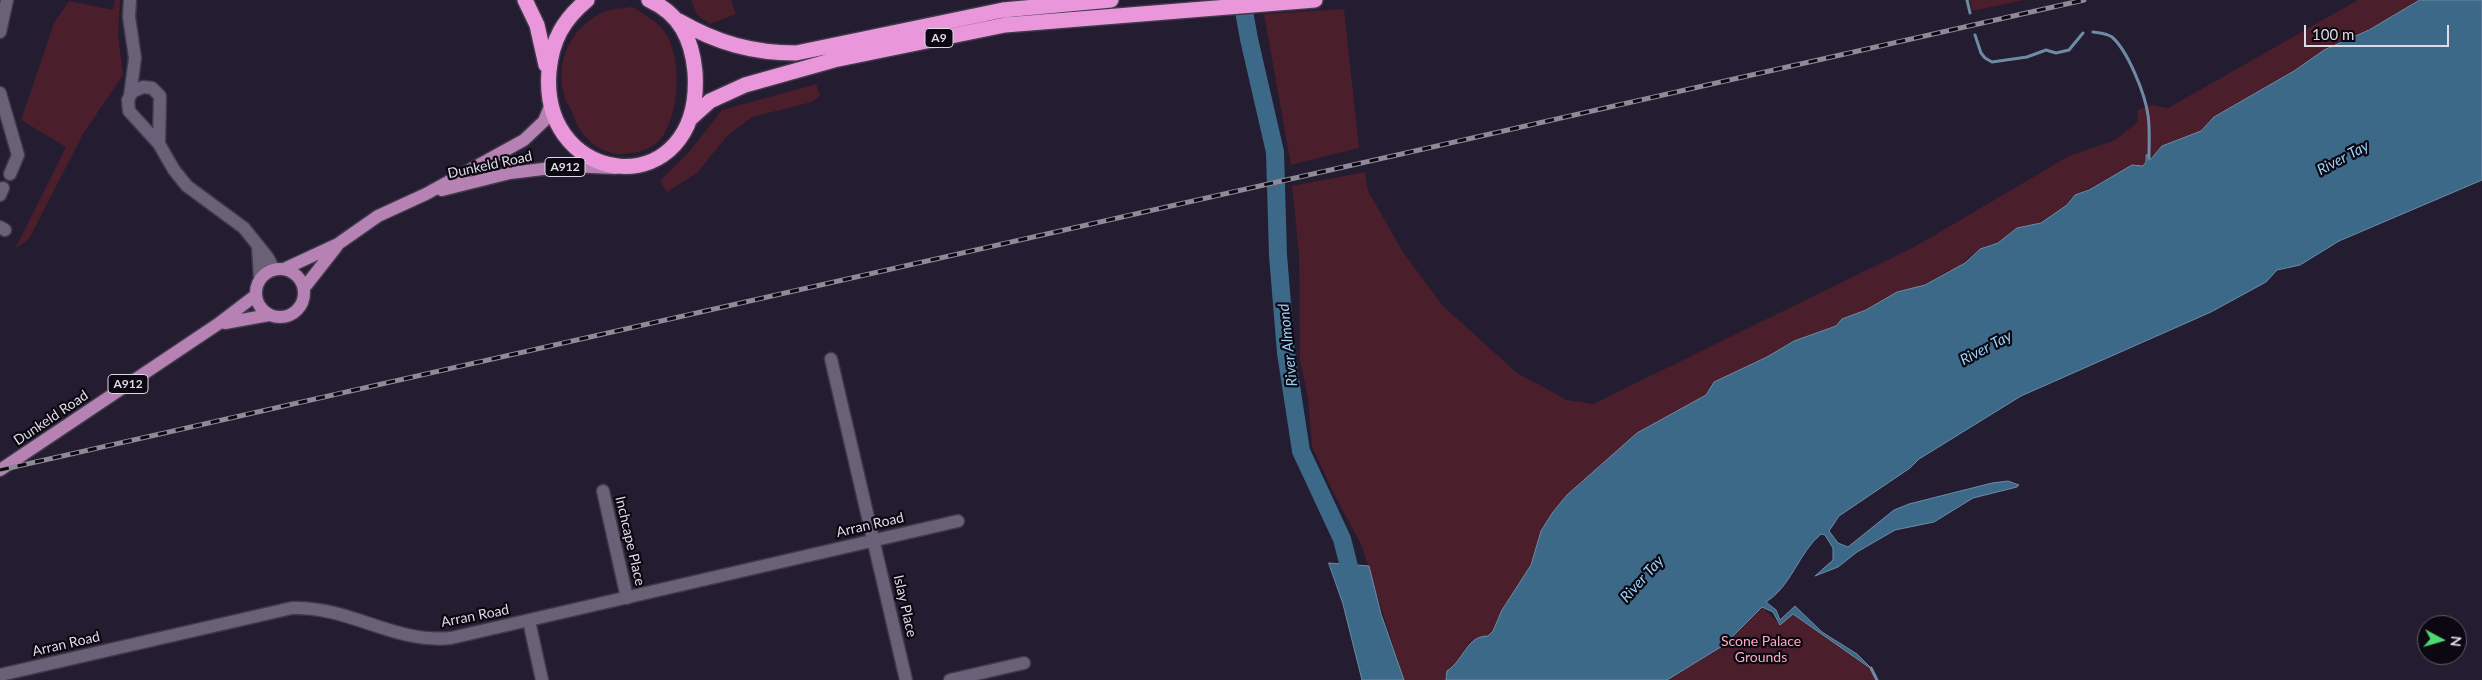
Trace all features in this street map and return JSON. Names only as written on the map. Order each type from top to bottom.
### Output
[{"type":"highway","points":[[525,0],[537,25],[551,104],[562,130],[577,150],[592,159],[620,167],[632,167],[651,162],[666,153],[685,131],[691,118],[694,93],[691,45],[678,20],[653,1]]},
{"type":"highway","points":[[548,79],[550,57],[560,30],[587,0]]},
{"type":"highway","name":"A9","points":[[678,20],[704,36],[736,47],[770,53],[796,53],[1003,10],[1111,0]]},
{"type":"highway","name":"A9","points":[[691,118],[701,108],[721,94],[834,60],[1005,25],[1315,0]]},
{"type":"main road","name":"Dunkeld Road","points":[[279,270],[338,244],[378,216],[426,194],[524,140],[544,121],[551,104]]},
{"type":"main road","name":"Dunkeld Road","points":[[426,194],[510,173],[568,166],[620,167]]},
{"type":"main road","name":"Dunkeld Road","points":[[304,288],[338,244]]},
{"type":"main road","name":"A912","points":[[260,280],[279,270]]},
{"type":"main road","points":[[279,270],[297,276],[304,288]]},
{"type":"main road","points":[[260,280],[256,295],[260,307],[270,315]]},
{"type":"main road","name":"A912","points":[[270,315],[284,317],[296,311],[303,301],[304,288]]},
{"type":"main road","name":"Dunkeld Road","points":[[0,470],[218,324],[256,295]]},
{"type":"main road","name":"Dunkeld Road","points":[[218,324],[270,315]]},
{"type":"street","points":[[0,32],[7,0]]},
{"type":"street","points":[[130,0],[129,17],[135,58],[130,111],[159,144],[174,170],[187,186],[244,228],[279,270]]},
{"type":"street","points":[[135,58],[152,88],[160,96],[159,144]]},
{"type":"street","points":[[130,96],[138,88],[152,88]]},
{"type":"street","points":[[0,93],[18,154],[10,174]]},
{"type":"street","points":[[138,119],[150,119],[159,112]]},
{"type":"street","points":[[258,246],[260,280]]},
{"type":"street","name":"Islay Place","points":[[831,359],[906,680]]},
{"type":"street","name":"Inchcape Place","points":[[603,491],[627,598]]},
{"type":"street","name":"Arran Road","points":[[0,675],[292,608],[309,607],[333,610],[396,633],[430,639],[451,638],[958,521]]},
{"type":"street","points":[[529,620],[542,680]]},
{"type":"street","points":[[950,680],[1024,663]]},
{"type":"green space","points":[[115,0],[120,0],[118,35],[123,75],[83,134],[29,239],[15,249],[66,147],[21,120],[54,23],[69,1],[113,10]]},
{"type":"green space","points":[[691,0],[731,0],[736,14],[710,24],[697,15]]},
{"type":"green space","points":[[1970,0],[2024,0],[1972,11]]},
{"type":"green space","points":[[2358,0],[2420,0],[2369,30],[2324,50],[2294,71],[2214,117],[2201,131],[2162,146],[2143,166],[2132,165],[2071,198],[2067,205],[2041,223],[2017,228],[1998,243],[1985,246],[1971,255],[1959,267],[1946,272],[1925,285],[1897,292],[1866,310],[1842,319],[1836,326],[1794,341],[1767,357],[1711,384],[1706,395],[1637,433],[1567,495],[1553,512],[1539,540],[1531,565],[1502,610],[1491,634],[1475,640],[1466,646],[1456,664],[1447,671],[1446,680],[1404,680],[1361,544],[1335,496],[1312,447],[1308,398],[1300,360],[1299,254],[1292,186],[1365,172],[1368,191],[1403,252],[1442,305],[1517,373],[1567,400],[1593,404],[1916,246],[2069,156],[2115,140],[2138,122],[2137,110],[2151,105],[2168,108]]},
{"type":"green space","points":[[633,7],[658,24],[668,38],[676,65],[676,96],[669,125],[660,140],[645,150],[618,154],[600,149],[582,133],[565,97],[562,69],[564,56],[569,45],[584,25],[606,11]]},
{"type":"green space","points":[[1344,9],[1359,148],[1291,165],[1264,14]]},
{"type":"green space","points":[[816,84],[820,96],[812,102],[752,117],[727,136],[697,173],[667,192],[660,181],[689,152],[722,110]]},
{"type":"green space","name":"Scone Palace Grounds","points":[[1762,607],[1780,625],[1792,613],[1861,660],[1877,676],[1877,680],[1667,680],[1724,645]]},
{"type":"water","name":"River Tay","points":[[2420,0],[2482,0],[2482,180],[2339,241],[2300,265],[2277,270],[2266,282],[2211,312],[2021,396],[1919,459],[1910,468],[1839,516],[1829,531],[1838,543],[1848,547],[1894,510],[1909,504],[1992,483],[2008,481],[2019,485],[1973,498],[1934,522],[1895,530],[1857,552],[1838,567],[1815,576],[1833,560],[1833,548],[1825,535],[1821,534],[1813,541],[1789,579],[1775,596],[1766,602],[1776,610],[1780,620],[1795,606],[1822,632],[1857,654],[1873,670],[1793,614],[1780,625],[1773,612],[1762,607],[1724,645],[1667,680],[1446,680],[1447,671],[1470,644],[1481,637],[1488,636],[1493,631],[1502,610],[1531,565],[1541,531],[1553,512],[1567,495],[1637,433],[1706,395],[1714,382],[1767,357],[1794,341],[1836,326],[1842,319],[1866,310],[1897,292],[1925,285],[1965,263],[1980,249],[1998,243],[2017,228],[2041,223],[2067,205],[2075,195],[2089,190],[2132,165],[2143,166],[2146,162],[2146,155],[2149,154],[2150,160],[2162,146],[2201,131],[2214,117],[2294,71],[2324,50],[2369,30]]},
{"type":"water","points":[[1329,563],[1369,566],[1381,614],[1404,680],[1362,680],[1343,604]]},
{"type":"waterway","name":"River Almond","points":[[1242,0],[1275,152],[1278,255],[1286,353],[1301,451],[1342,539],[1354,586]]},
{"type":"waterway","points":[[1967,0],[1970,13]]},
{"type":"waterway","points":[[2093,32],[2112,37],[2124,52],[2135,73],[2148,115],[2149,158]]},
{"type":"waterway","points":[[1975,35],[1981,53],[1992,62],[2027,57],[2046,50],[2056,53],[2069,50],[2083,33]]},
{"type":"waterway","points":[[1871,668],[1877,680]]},
{"type":"railway","points":[[0,470],[2084,0]]}]
